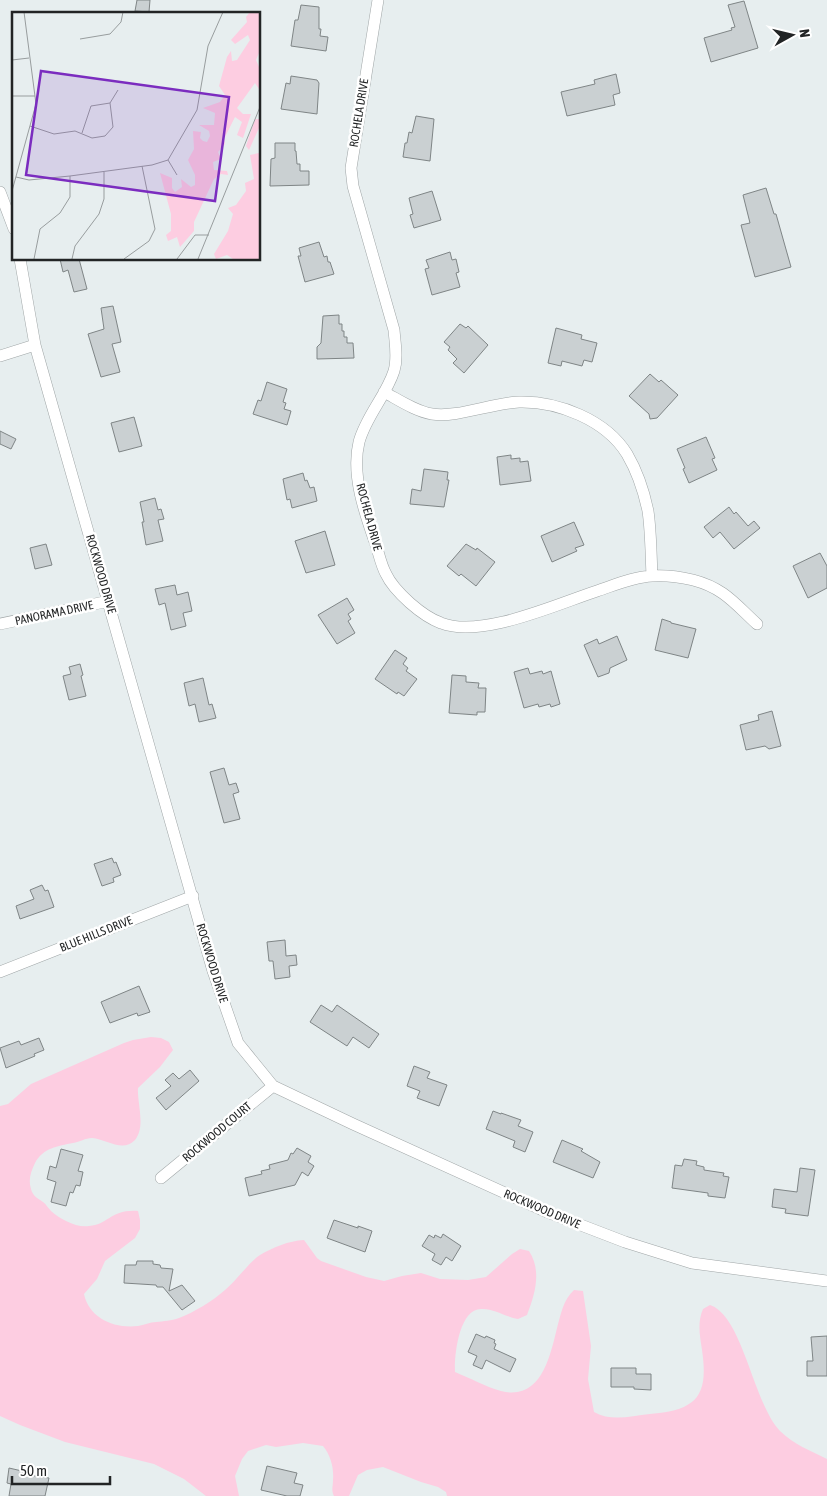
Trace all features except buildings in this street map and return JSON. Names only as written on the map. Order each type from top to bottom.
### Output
[{"type":"street","name":"ROCHELA DRIVE","points":[[378,0],[351,168],[353,186],[394,330],[394,370],[359,442],[356,469],[363,502],[386,574],[397,591],[416,608],[441,624],[467,628],[490,625],[516,618],[631,580],[652,576],[672,576],[694,580],[713,588],[729,596],[757,624]]},
{"type":"street","points":[[0,192],[12,224]]},
{"type":"street","name":"ROCKWOOD DRIVE","points":[[20,260],[35,345],[213,971],[238,1044],[273,1086],[547,1212],[626,1242],[692,1263],[827,1282]]},
{"type":"street","points":[[0,356],[35,345]]},
{"type":"street","points":[[384,392],[414,408],[433,414],[455,413],[520,402],[555,406],[583,416],[602,427],[626,453],[639,480],[648,512],[652,576]]},
{"type":"street","name":"PANORAMA DRIVE","points":[[0,624],[109,601]]},
{"type":"street","name":"BLUE HILLS DRIVE","points":[[0,972],[193,896]]},
{"type":"street","name":"ROCKWOOD COURT","points":[[161,1178],[273,1086]]},
{"type":"shaded area","points":[[151,1037],[161,1038],[169,1042],[173,1050],[160,1067],[138,1088],[141,1122],[135,1140],[130,1144],[120,1145],[89,1138],[56,1147],[38,1158],[30,1176],[30,1186],[34,1195],[55,1214],[74,1224],[84,1226],[95,1225],[122,1212],[138,1211],[140,1229],[135,1238],[105,1261],[97,1279],[84,1294],[91,1310],[104,1320],[120,1326],[138,1326],[179,1318],[197,1310],[220,1294],[260,1255],[281,1245],[304,1240],[321,1261],[366,1277],[384,1281],[421,1273],[440,1279],[468,1280],[486,1277],[520,1249],[529,1251],[535,1266],[536,1283],[527,1315],[518,1319],[490,1310],[481,1309],[474,1311],[468,1317],[459,1334],[455,1372],[501,1391],[515,1392],[526,1389],[534,1383],[547,1363],[561,1312],[567,1298],[574,1290],[583,1291],[591,1346],[588,1379],[594,1412],[608,1417],[621,1418],[679,1409],[696,1398],[701,1390],[704,1366],[700,1319],[703,1309],[710,1305],[721,1312],[731,1325],[740,1342],[762,1401],[780,1431],[796,1443],[827,1459],[827,1496],[447,1496],[446,1492],[438,1487],[383,1467],[367,1470],[358,1475],[349,1496],[334,1496],[332,1490],[332,1467],[326,1450],[323,1446],[303,1443],[276,1447],[266,1445],[248,1451],[242,1459],[235,1476],[239,1496],[206,1496],[184,1479],[154,1464],[65,1442],[0,1416],[0,1106],[8,1104],[31,1084],[124,1043]]}]
